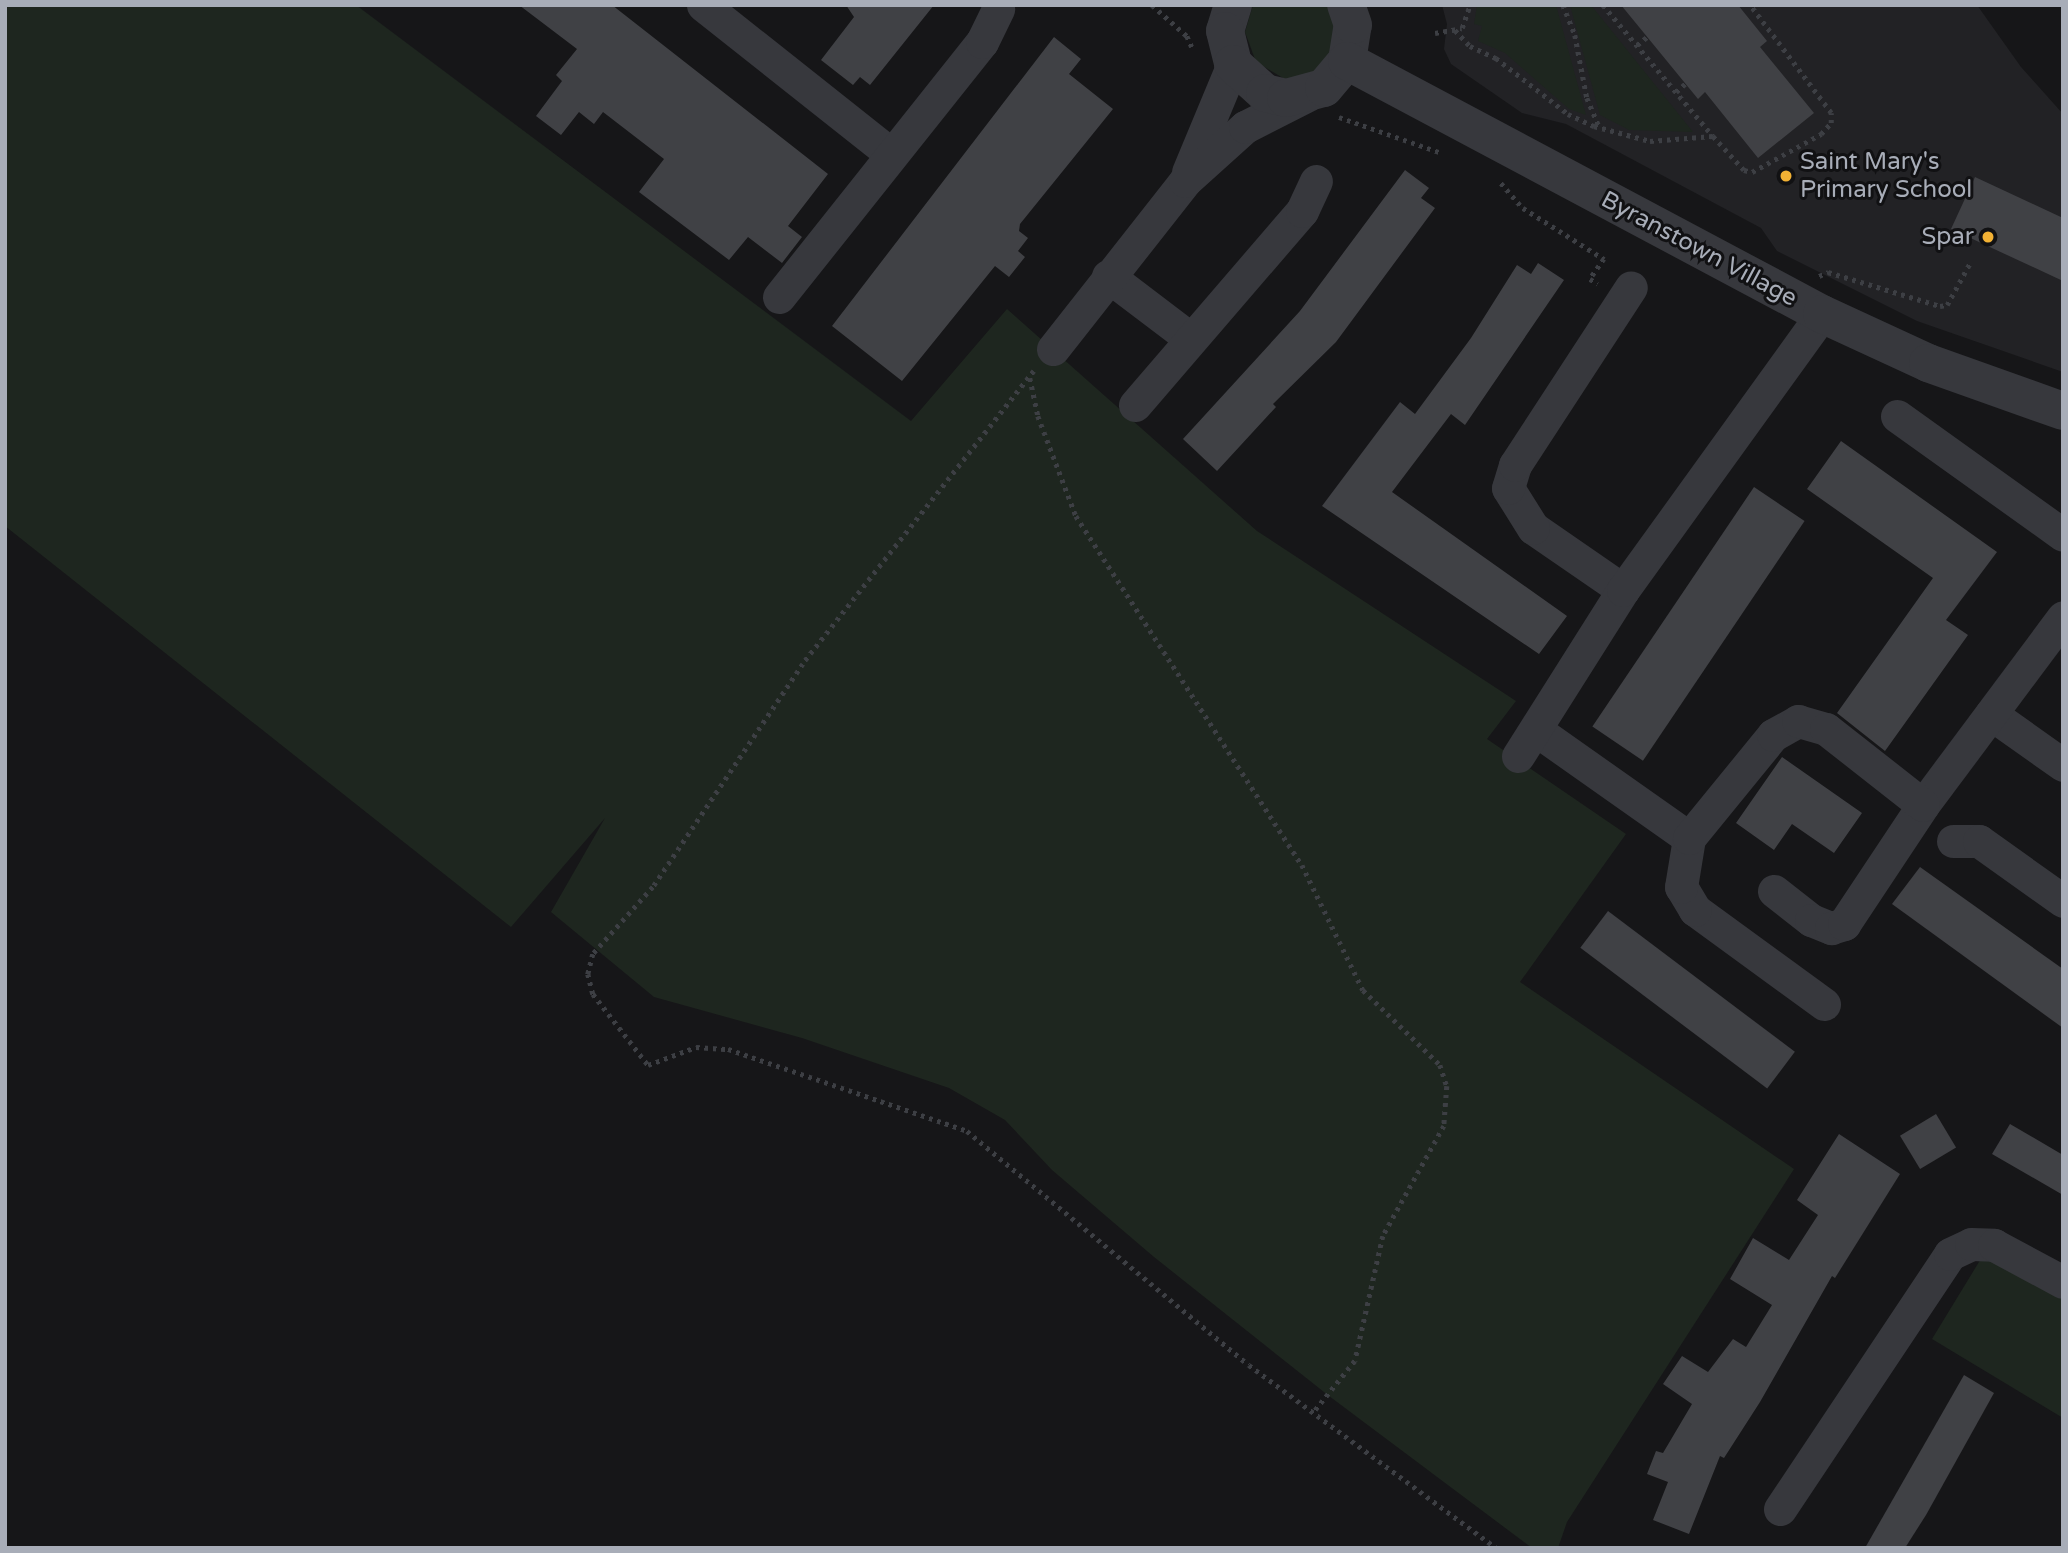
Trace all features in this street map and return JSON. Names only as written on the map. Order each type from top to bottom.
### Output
[{"type":"street","points":[[702,5],[891,154]]},
{"type":"street","points":[[1185,181],[1215,62],[1233,5]]},
{"type":"street","points":[[1318,106],[1324,88],[1347,61],[1353,25],[1346,5]]},
{"type":"street","points":[[779,297],[982,42],[998,9]]},
{"type":"street","name":"Byranstown Village","points":[[1347,61],[1819,296],[1928,363],[2063,411]]},
{"type":"street","points":[[1215,62],[1265,93],[1318,106]]},
{"type":"street","points":[[1053,349],[1185,181],[1245,127],[1318,106]]},
{"type":"street","points":[[1135,405],[1302,211],[1316,181]]},
{"type":"street","points":[[1108,276],[1191,339]]},
{"type":"street","points":[[1623,590],[1533,528],[1508,488],[1515,465],[1627,293]]},
{"type":"street","points":[[1689,838],[1527,743],[1623,590],[1819,296]]},
{"type":"street","points":[[1897,416],[2063,535]]},
{"type":"street","points":[[1773,891],[1811,920],[1831,928],[1844,924],[1923,805],[2063,617]]},
{"type":"street","points":[[1991,714],[2063,765]]},
{"type":"street","points":[[1824,1004],[1695,910],[1681,887],[1689,838],[1773,735],[1798,721],[1826,729],[1923,805]]},
{"type":"street","points":[[1953,841],[1979,841],[2063,901]]},
{"type":"street","points":[[1780,1508],[1950,1254],[1971,1244],[1994,1245],[2063,1282]]},
{"type":"path","points":[[1153,5],[1215,62]]},
{"type":"path","points":[[1435,33],[1462,28],[1470,5]]},
{"type":"path","points":[[1563,5],[1575,35],[1587,98],[1600,128]]},
{"type":"path","points":[[1603,5],[1713,136],[1744,170],[1752,172],[1821,134],[1830,123],[1829,107],[1750,5]]},
{"type":"path","points":[[1455,30],[1470,46],[1496,58],[1568,114],[1600,128],[1650,141],[1713,136]]},
{"type":"path","points":[[1636,45],[1647,37]]},
{"type":"path","points":[[1676,92],[1685,84]]},
{"type":"path","points":[[1318,106],[1448,155]]},
{"type":"path","points":[[1514,182],[1501,178],[1523,208],[1604,260],[1590,279],[1627,293]]},
{"type":"path","points":[[1819,296],[1828,272],[1940,306],[1947,305],[1970,262]]},
{"type":"path","points":[[1053,349],[796,674],[653,887],[593,954],[588,974],[593,995],[648,1065],[696,1047],[728,1049],[967,1131],[1314,1413],[1496,1548]]},
{"type":"path","points":[[1030,377],[1038,416],[1076,516],[1302,865],[1363,990],[1440,1065],[1447,1086],[1444,1126],[1383,1236],[1355,1361],[1314,1413]]},
{"type":"shaded area","points":[[5,5],[356,5],[911,421],[1007,309],[1257,531],[1516,701],[1487,739],[1626,834],[1520,982],[1794,1169],[1567,1522],[1558,1548],[1532,1548],[1329,1396],[1154,1257],[1052,1170],[1005,1120],[949,1088],[802,1038],[654,997],[551,912],[605,818],[511,927],[5,526]]},
{"type":"shaded area","points":[[1253,5],[1332,5],[1340,25],[1325,66],[1298,79],[1283,78],[1256,62],[1245,32]]},
{"type":"shaded area","name":"Saint Mary's Primary School","points":[[1442,5],[1977,5],[2021,67],[2063,114],[2063,372],[1917,321],[1777,251],[1761,228],[1566,124],[1522,113],[1451,64],[1444,49],[1447,24]]},
{"type":"shaded area","points":[[1477,5],[1556,5],[1586,115],[1569,109],[1505,53],[1478,41],[1482,26],[1474,24]]},
{"type":"shaded area","points":[[1570,5],[1591,5],[1693,132],[1629,130],[1600,115]]},
{"type":"shaded area","points":[[1982,1257],[2063,1297],[2063,1418],[1932,1339]]},
{"type":"building","points":[[519,5],[612,5],[828,174],[788,226],[802,237],[782,263],[748,237],[729,260],[639,192],[664,159],[603,112],[594,124],[579,112],[561,135],[536,116],[562,81],[556,75],[577,49]]},
{"type":"building","points":[[846,5],[934,5],[870,85],[860,77],[853,85],[821,60],[854,17]]},
{"type":"building","points":[[1621,5],[1738,5],[1767,41],[1760,47],[1814,113],[1758,158],[1705,92],[1698,99]]},
{"type":"building","points":[[1054,37],[1081,59],[1069,74],[1113,109],[1020,224],[1019,231],[1028,238],[1018,251],[1025,257],[1009,277],[995,266],[902,381],[832,326]]},
{"type":"building","points":[[1405,170],[1429,188],[1421,198],[1435,208],[1336,342],[1273,404],[1276,407],[1217,471],[1183,439],[1300,311]]},
{"type":"building","points":[[1975,177],[2063,218],[2063,281],[1951,229]]},
{"type":"building","points":[[1538,263],[1564,280],[1465,425],[1451,414],[1392,492],[1567,616],[1539,654],[1322,506],[1400,402],[1415,414],[1471,338],[1517,265],[1531,274]]},
{"type":"building","points":[[1841,441],[1997,552],[1946,620],[1968,635],[1885,751],[1837,713],[1933,578],[1807,489]]},
{"type":"building","points":[[1754,487],[1805,521],[1643,761],[1592,727]]},
{"type":"building","points":[[1782,757],[1862,813],[1834,853],[1792,824],[1774,850],[1736,823]]},
{"type":"building","points":[[1920,867],[2063,969],[2063,1028],[1892,904]]},
{"type":"building","points":[[1608,911],[1795,1052],[1767,1089],[1580,948]]},
{"type":"building","points":[[1936,1114],[1956,1147],[1920,1169],[1900,1136]]},
{"type":"building","points":[[2010,1124],[2063,1155],[2063,1195],[1992,1154]]},
{"type":"building","points":[[1839,1134],[1900,1174],[1835,1278],[1832,1276],[1760,1402],[1724,1458],[1720,1456],[1689,1534],[1653,1520],[1668,1482],[1647,1474],[1656,1451],[1663,1453],[1692,1404],[1663,1384],[1682,1356],[1708,1372],[1733,1339],[1746,1347],[1772,1305],[1730,1279],[1753,1238],[1789,1260],[1818,1215],[1797,1200]]},
{"type":"building","points":[[1964,1375],[1994,1393],[1926,1515],[1905,1548],[1865,1548]]},
{"type":"place","name":"Saint Mary's Primary School","points":[[1786,176]]},
{"type":"place","name":"Spar","points":[[1988,237]]}]
